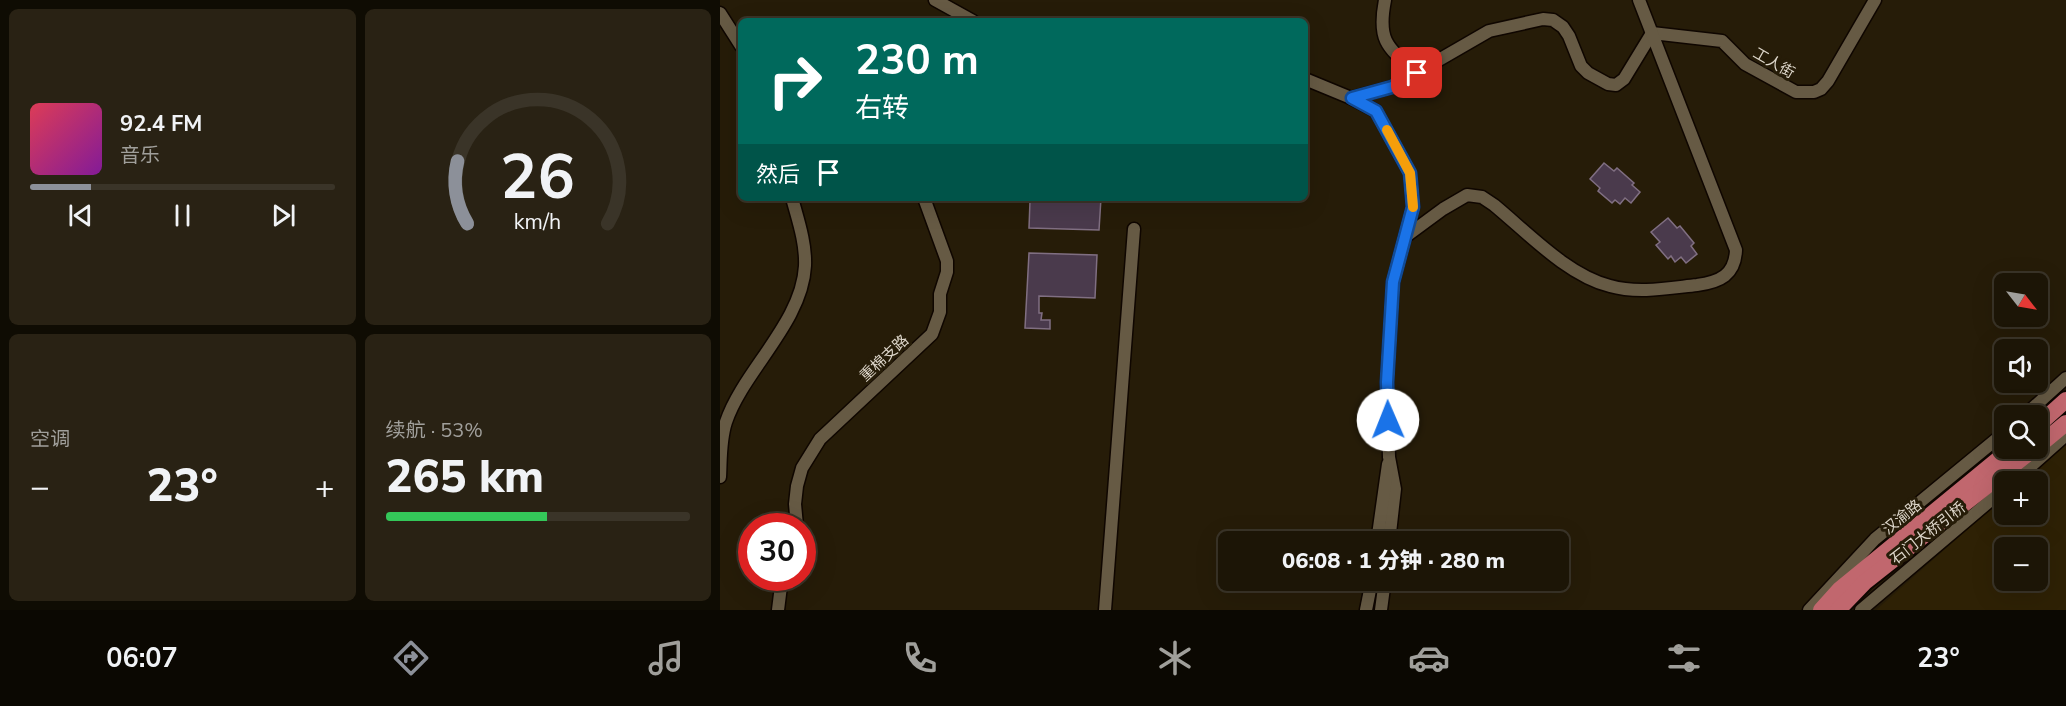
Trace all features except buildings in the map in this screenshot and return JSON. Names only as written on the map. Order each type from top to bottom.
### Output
[{"type":"main road","points":[[2048,416],[2066,400]]},
{"type":"main road","points":[[2048,438],[2066,423]]},
{"type":"main road","name":"石门大桥引桥","points":[[1821,610],[1845,585],[2006,459]]},
{"type":"main road","name":"石门大桥引桥","points":[[1838,610],[1865,582],[2007,459]]},
{"type":"street","points":[[935,0],[968,18]]},
{"type":"street","points":[[1385,0],[1381,20],[1386,43],[1394,54],[1417,73]]},
{"type":"street","points":[[1405,237],[1443,209],[1467,195],[1482,197],[1565,264],[1610,286],[1665,289],[1713,283],[1727,274],[1736,262],[1736,250],[1639,0]]},
{"type":"street","name":"工人街","points":[[1652,33],[1722,41],[1745,64],[1787,88],[1804,93],[1821,89],[1828,81],[1875,0]]},
{"type":"street","points":[[720,13],[738,41]]},
{"type":"street","points":[[1352,98],[1392,87],[1489,31],[1543,19],[1553,20],[1563,27],[1581,66],[1588,73],[1608,84],[1616,85],[1624,79],[1652,33]]},
{"type":"street","points":[[1308,80],[1352,98],[1376,111],[1410,173],[1413,207],[1393,282],[1387,382],[1389,457],[1395,489],[1390,531]]},
{"type":"street","points":[[720,477],[722,438],[727,420],[788,319],[799,293],[805,267],[803,240],[793,201]]},
{"type":"street","name":"重棉支路","points":[[795,513],[797,486],[802,468],[820,438],[932,334],[936,325],[940,312],[942,284],[947,272],[947,261],[925,201]]},
{"type":"street","points":[[1105,610],[1134,229]]},
{"type":"street","points":[[2036,405],[2066,378]]},
{"type":"street","points":[[2025,471],[2066,435]]},
{"type":"street","name":"汉渝路","points":[[1809,610],[1875,539],[1994,441]]},
{"type":"street","points":[[1379,531],[1389,457]]},
{"type":"street","points":[[1861,610],[1994,497]]},
{"type":"street","points":[[778,610],[780,591]]},
{"type":"street","points":[[1366,610],[1370,591]]},
{"type":"street","points":[[1381,610],[1384,591]]},
{"type":"shaded area","points":[[2066,442],[2066,610],[1876,610],[1994,506],[1994,525],[2048,525],[2048,471],[2033,471]]},
{"type":"slow traffic","points":[[1387,130],[1410,173],[1413,207]]},
{"type":"route","points":[[1388,420],[1387,382],[1393,282],[1413,207],[1410,173],[1376,111],[1352,98],[1392,87],[1417,73]]}]
